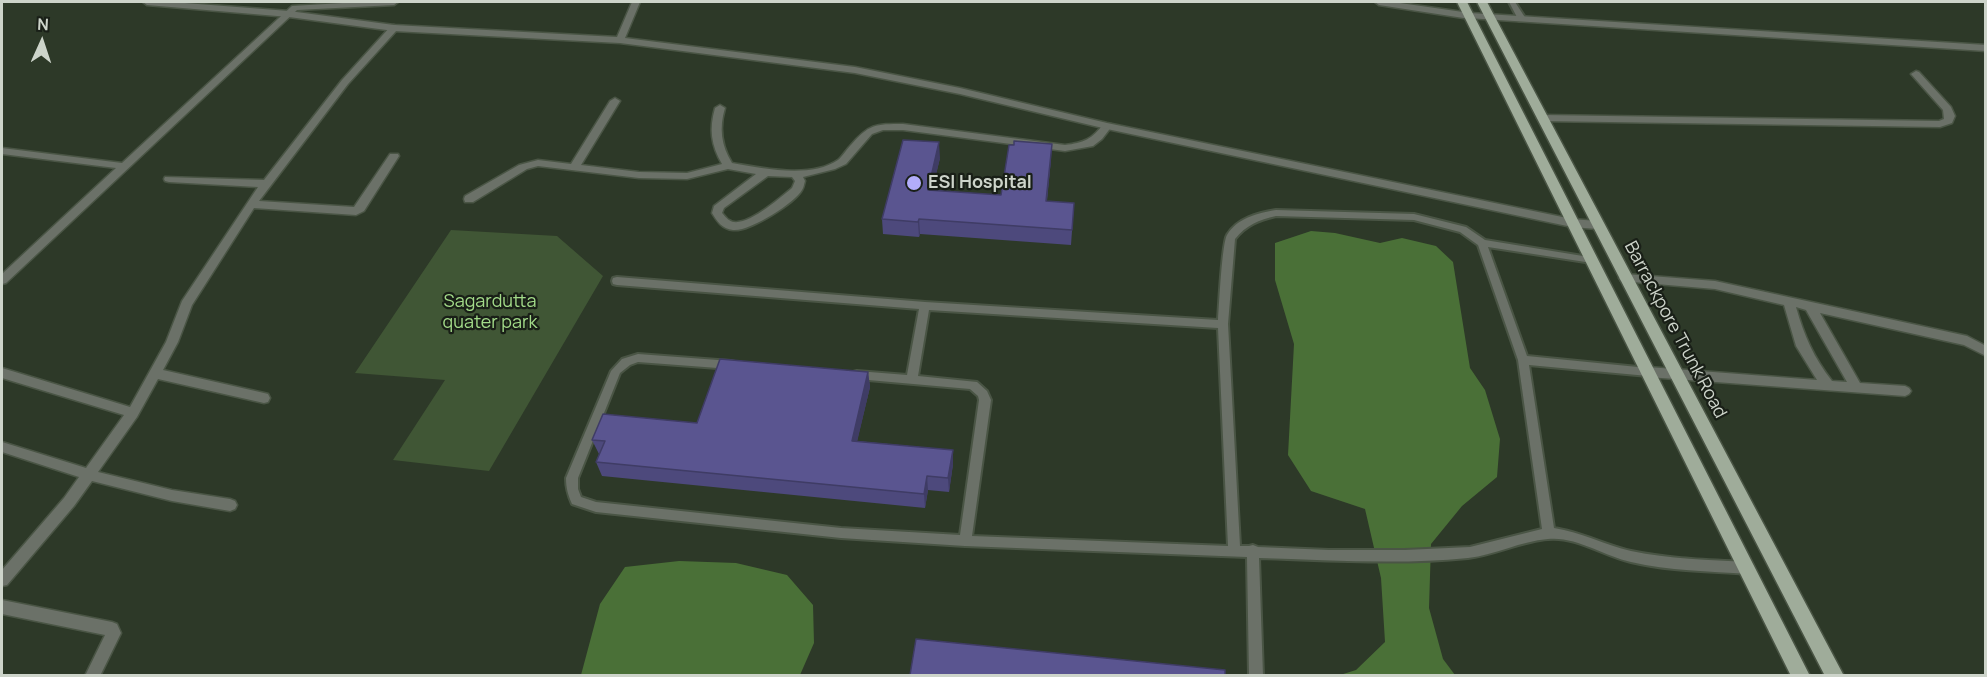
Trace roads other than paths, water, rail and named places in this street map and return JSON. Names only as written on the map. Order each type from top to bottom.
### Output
[{"type":"main road","points":[[1462,2],[1801,675]]},
{"type":"main road","name":"Barrackpore Trunk Road","points":[[1482,2],[1835,675]]},
{"type":"street","points":[[147,2],[296,8],[394,2]]},
{"type":"street","points":[[620,40],[636,2]]},
{"type":"street","points":[[1379,2],[1470,16],[1986,48]]},
{"type":"street","points":[[296,8],[394,28],[620,40],[855,70],[960,91],[1107,126],[1572,223],[1597,225]]},
{"type":"street","points":[[2,280],[296,8]]},
{"type":"street","points":[[2,580],[69,502],[133,413],[172,342],[186,304],[251,204],[345,82],[394,28]]},
{"type":"street","points":[[1542,118],[1940,124],[1948,121],[1950,116],[1948,109],[1916,74]]},
{"type":"street","points":[[574,167],[615,101]]},
{"type":"street","points":[[720,108],[715,129],[716,140],[728,166]]},
{"type":"street","points":[[469,199],[529,164],[626,174],[687,176],[728,166],[796,174],[837,166],[847,158],[863,136],[882,127],[903,127],[1065,148],[1091,144],[1098,139],[1107,126]]},
{"type":"street","points":[[2,151],[123,166]]},
{"type":"street","points":[[251,204],[356,211],[394,156]]},
{"type":"street","points":[[766,172],[719,206],[717,213],[725,224],[732,227],[745,226],[797,190],[800,182],[796,174]]},
{"type":"street","points":[[169,179],[266,184]]},
{"type":"street","points":[[1625,278],[1715,285],[1967,341],[1986,352]]},
{"type":"street","points":[[1788,302],[1799,341],[1807,358],[1828,385]]},
{"type":"street","points":[[1810,306],[1857,388]]},
{"type":"street","points":[[1648,372],[1905,391]]},
{"type":"street","points":[[2,373],[133,413]]},
{"type":"street","points":[[155,373],[264,398]]},
{"type":"street","points":[[2,447],[87,476],[168,496],[230,505]]},
{"type":"street","points":[[2,607],[112,629],[114,633],[111,641],[92,675]]},
{"type":"lane","points":[[1512,2],[1522,19]]},
{"type":"lane","points":[[1234,550],[1223,324],[1230,238],[1238,227],[1255,217],[1276,213],[1414,218],[1463,230],[1482,243],[1592,260]]},
{"type":"lane","points":[[1482,243],[1523,360],[1549,533]]},
{"type":"lane","points":[[617,281],[925,306],[1223,324]]},
{"type":"lane","points":[[912,380],[925,306]]},
{"type":"lane","points":[[746,366],[638,358],[626,362],[616,371],[572,478],[572,489],[576,500],[596,507],[841,532],[965,541],[1364,555],[1470,552],[1549,533],[1571,536],[1629,556],[1668,563],[1749,568]]},
{"type":"lane","points":[[1523,360],[1648,372]]},
{"type":"lane","points":[[841,374],[973,385],[983,394],[985,400],[965,541]]},
{"type":"lane","points":[[1253,550],[1256,675]]},
{"type":"place","name":"ESI Hospital","points":[[914,183]]},
{"type":"park label","name":"Sagardutta quater park","points":[[490,312]]}]
